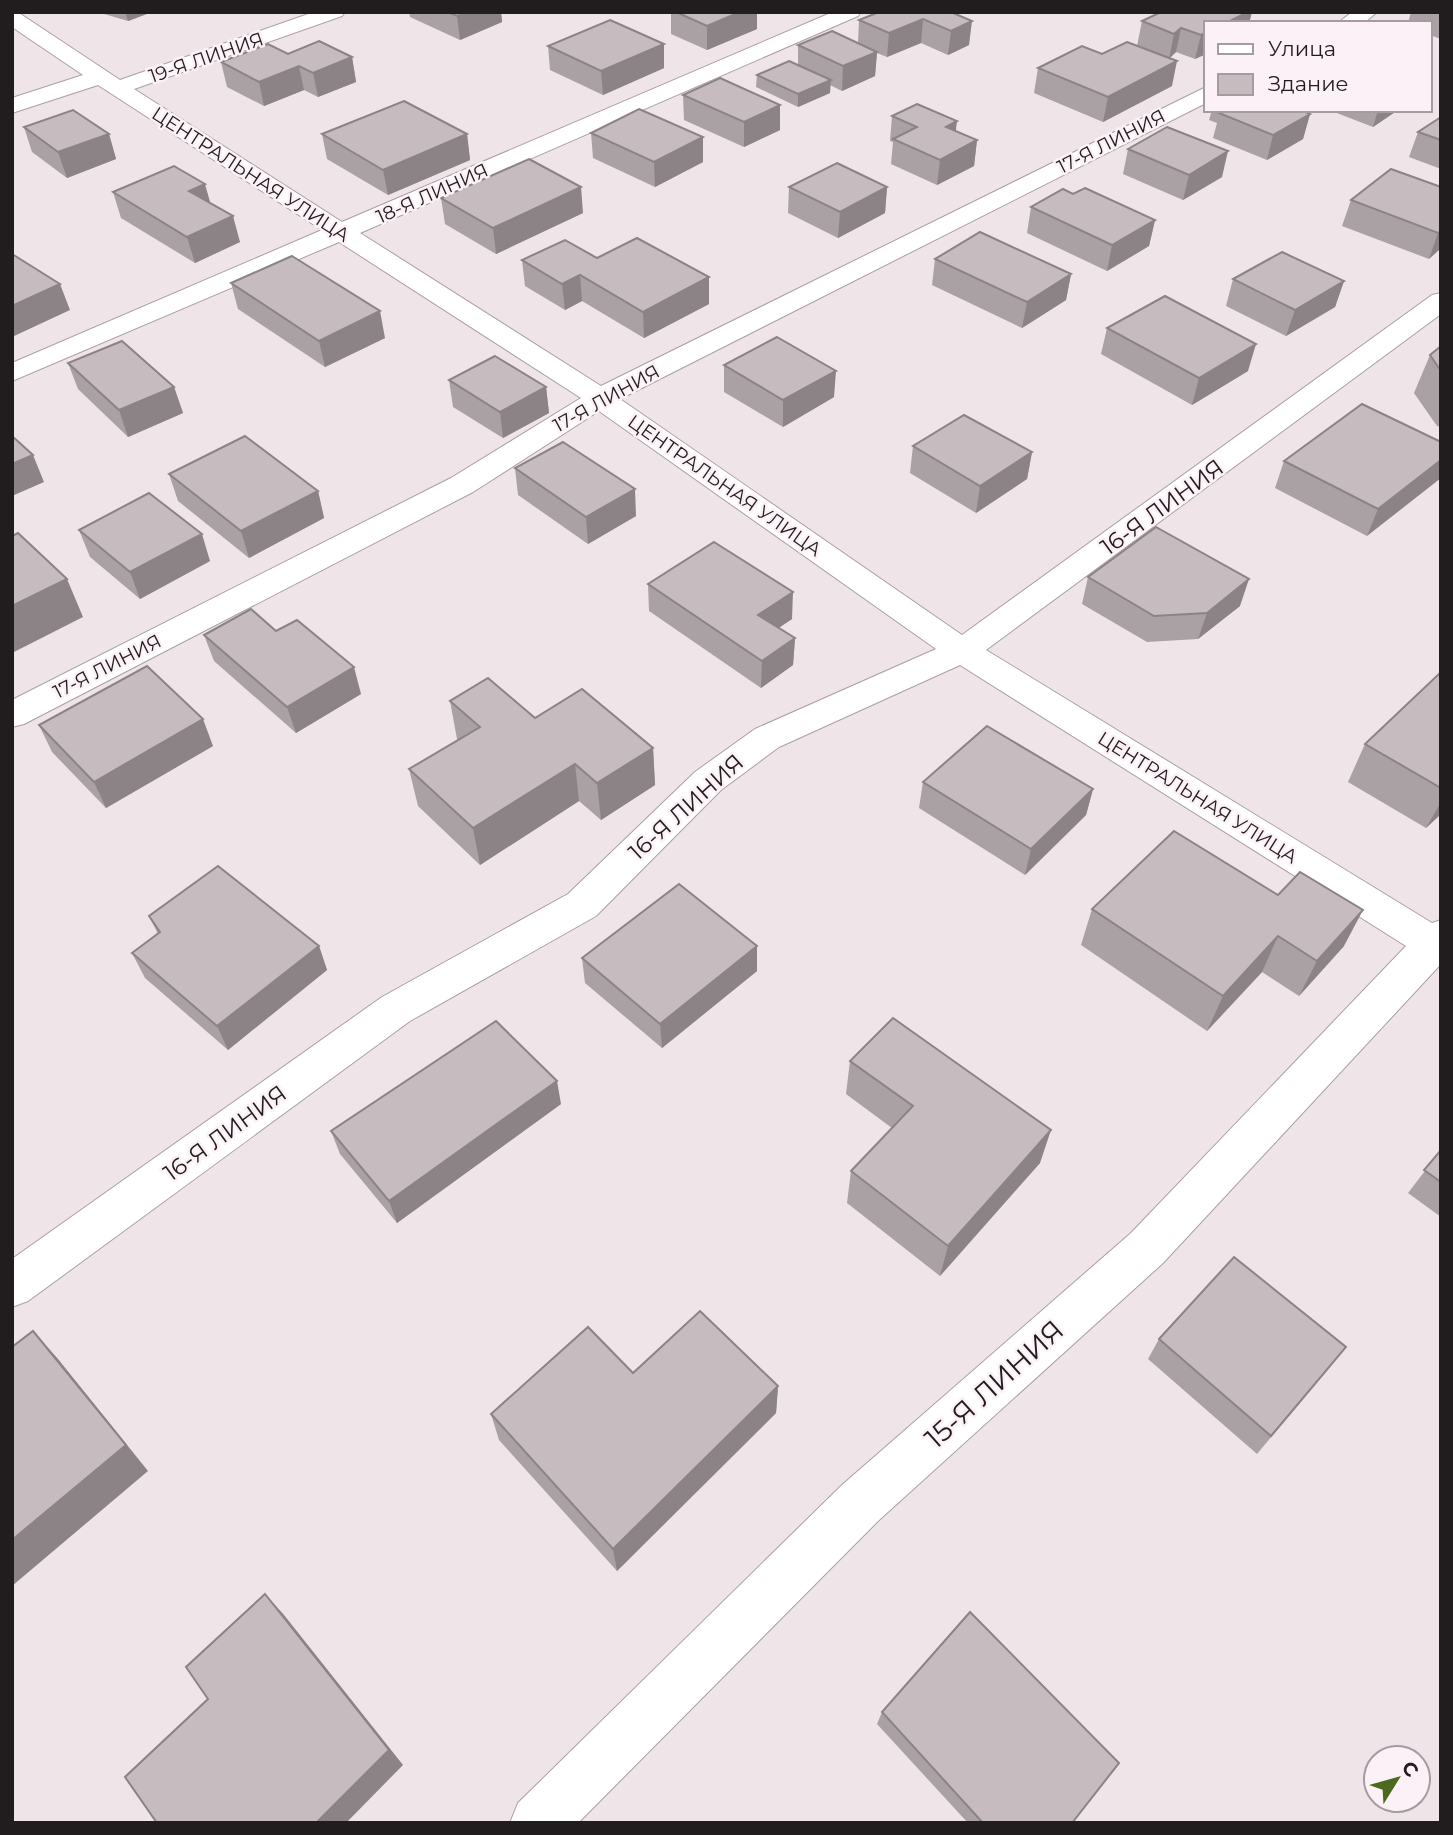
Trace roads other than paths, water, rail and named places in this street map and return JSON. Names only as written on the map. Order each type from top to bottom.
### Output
[{"type":"street","name":"19-Я ЛИНИЯ","points":[[12,106],[109,82],[335,12]]},
{"type":"street","name":"18-Я ЛИНИЯ","points":[[12,373],[343,232],[590,122],[851,12]]},
{"type":"street","points":[[1351,21],[1367,12]]},
{"type":"street","name":"ЦЕНТРАЛЬНАЯ УЛИЦА","points":[[12,17],[600,398],[962,651],[1438,942]]},
{"type":"street","name":"17-Я ЛИНИЯ","points":[[12,715],[462,485],[600,398],[1204,95]]},
{"type":"street","name":"16-Я ЛИНИЯ","points":[[12,1286],[397,1009],[582,905],[708,781],[767,738],[962,651],[1441,301]]},
{"type":"street","name":"15-Я ЛИНИЯ","points":[[538,1823],[860,1503],[1147,1248],[1438,942]]}]
